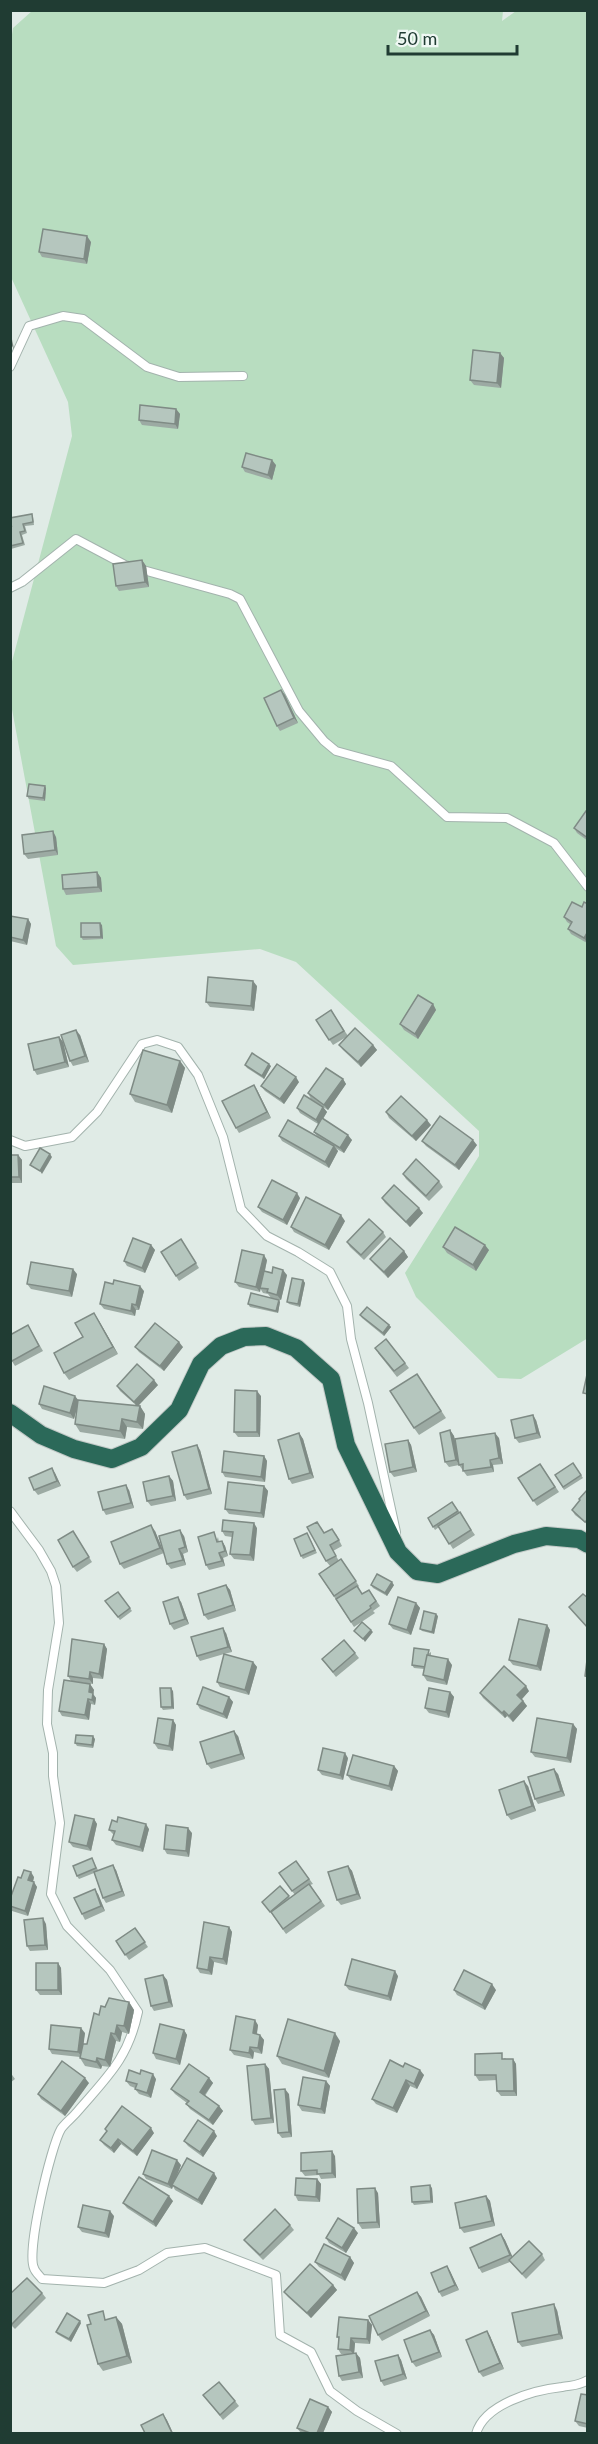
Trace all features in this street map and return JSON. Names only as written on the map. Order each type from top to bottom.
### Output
[{"type":"highway","points":[[18,1422],[74,1449],[112,1459],[141,1447],[179,1410],[201,1364],[221,1346],[244,1337],[266,1336],[296,1348],[331,1379],[346,1445],[402,1559],[417,1571],[438,1574],[514,1544],[546,1536],[579,1539],[588,1544]]},
{"type":"lane","points":[[10,367],[29,326],[63,316],[83,319],[147,368],[178,377],[243,376]]},
{"type":"lane","points":[[10,588],[22,582],[76,539],[125,565],[230,594],[240,599],[299,711],[324,741],[336,751],[391,766],[447,817],[507,818],[554,843],[588,887]]},
{"type":"lane","points":[[10,580],[22,582]]},
{"type":"lane","points":[[10,1140],[25,1146],[72,1137],[97,1112],[142,1044],[157,1040],[178,1047],[198,1075],[223,1137],[241,1209],[267,1236],[330,1272],[347,1306],[351,1339],[368,1403],[399,1551]]},
{"type":"lane","points":[[10,1511],[24,1533],[39,1550],[51,1571],[56,1586],[59,1623],[48,1690],[47,1724],[60,1823],[51,1894],[67,1926],[110,1970],[138,2012],[135,2028],[123,2058],[114,2071],[63,2126],[56,2141],[33,2246],[33,2268],[42,2279],[104,2283],[139,2270],[167,2253],[205,2248],[276,2275],[280,2335],[310,2352],[330,2391],[357,2411],[397,2433]]},
{"type":"lane","points":[[476,2433],[478,2425],[486,2415],[508,2401],[562,2386],[579,2386],[588,2380]]},
{"type":"green space","points":[[32,11],[503,11],[502,21],[516,11],[587,11],[588,1338],[521,1379],[498,1378],[416,1297],[405,1273],[479,1156],[479,1131],[296,962],[260,949],[73,965],[56,946],[11,704],[10,669],[72,436],[68,402],[11,277],[11,41],[13,28]]},
{"type":"building","points":[[43,229],[87,236],[84,259],[39,252]]},
{"type":"building","points":[[473,350],[500,353],[497,383],[470,380]]},
{"type":"building","points":[[140,405],[176,409],[175,424],[139,420]]},
{"type":"building","points":[[246,453],[272,460],[268,475],[242,467]]},
{"type":"building","points":[[32,514],[33,522],[23,524],[25,531],[20,532],[23,543],[10,546],[10,527],[12,526],[10,526],[10,518]]},
{"type":"building","points":[[142,560],[145,582],[116,586],[113,564]]},
{"type":"building","points":[[281,690],[294,718],[277,726],[264,698]]},
{"type":"building","points":[[29,784],[45,786],[43,798],[27,796]]},
{"type":"building","points":[[586,811],[588,812],[588,838],[574,828]]},
{"type":"building","points":[[53,831],[55,850],[24,854],[22,835]]},
{"type":"building","points":[[97,872],[98,887],[63,889],[62,875]]},
{"type":"building","points":[[572,902],[582,907],[584,902],[588,904],[588,931],[584,938],[568,929],[572,922],[564,917]]},
{"type":"building","points":[[10,916],[28,919],[23,940],[10,937]]},
{"type":"building","points":[[81,923],[100,923],[101,937],[81,937]]},
{"type":"building","points":[[208,977],[253,981],[251,1006],[206,1002]]},
{"type":"building","points":[[418,995],[433,1004],[415,1034],[400,1024]]},
{"type":"building","points":[[331,1010],[344,1031],[329,1040],[316,1020]]},
{"type":"building","points":[[355,1028],[373,1045],[358,1062],[339,1045]]},
{"type":"building","points":[[76,1030],[85,1056],[70,1061],[61,1035]]},
{"type":"building","points":[[59,1037],[65,1062],[34,1070],[28,1044]]},
{"type":"building","points":[[143,1050],[180,1061],[167,1105],[130,1094]]},
{"type":"building","points":[[252,1053],[269,1064],[262,1076],[245,1065]]},
{"type":"building","points":[[277,1064],[296,1077],[280,1099],[261,1086]]},
{"type":"building","points":[[326,1068],[343,1079],[324,1105],[308,1093]]},
{"type":"building","points":[[254,1085],[267,1112],[236,1128],[222,1101]]},
{"type":"building","points":[[304,1095],[323,1107],[316,1120],[297,1108]]},
{"type":"building","points":[[401,1096],[427,1120],[412,1136],[386,1112]]},
{"type":"building","points":[[440,1116],[473,1140],[455,1165],[422,1141]]},
{"type":"building","points":[[322,1118],[348,1135],[340,1148],[314,1132]]},
{"type":"building","points":[[288,1120],[334,1146],[325,1162],[279,1136]]},
{"type":"building","points":[[40,1148],[50,1154],[40,1171],[30,1165]]},
{"type":"building","points":[[10,1155],[18,1155],[19,1177],[10,1177]]},
{"type":"building","points":[[416,1159],[439,1181],[426,1196],[403,1174]]},
{"type":"building","points":[[272,1180],[297,1193],[283,1220],[258,1207]]},
{"type":"building","points":[[394,1185],[419,1208],[406,1222],[382,1198]]},
{"type":"building","points":[[306,1197],[341,1215],[325,1245],[291,1227]]},
{"type":"building","points":[[369,1219],[383,1232],[361,1255],[347,1242]]},
{"type":"building","points":[[455,1227],[485,1245],[473,1265],[443,1247]]},
{"type":"building","points":[[133,1238],[151,1245],[142,1268],[124,1261]]},
{"type":"building","points":[[390,1238],[404,1251],[384,1272],[370,1259]]},
{"type":"building","points":[[181,1239],[196,1263],[176,1276],[161,1252]]},
{"type":"building","points":[[242,1250],[264,1255],[256,1287],[235,1282]]},
{"type":"building","points":[[31,1262],[73,1269],[69,1291],[27,1284]]},
{"type":"building","points":[[273,1267],[283,1270],[277,1295],[267,1292],[268,1289],[260,1288],[264,1271],[272,1273]]},
{"type":"building","points":[[292,1278],[303,1280],[298,1304],[287,1302]]},
{"type":"building","points":[[114,1280],[140,1286],[136,1305],[132,1304],[131,1311],[100,1304],[105,1282],[113,1284]]},
{"type":"building","points":[[251,1293],[279,1300],[276,1311],[248,1304]]},
{"type":"building","points":[[367,1307],[389,1325],[383,1333],[360,1315]]},
{"type":"building","points":[[94,1313],[113,1347],[64,1373],[54,1353],[83,1337],[75,1323]]},
{"type":"building","points":[[155,1323],[179,1342],[160,1366],[135,1347]]},
{"type":"building","points":[[28,1325],[39,1346],[12,1361],[10,1335]]},
{"type":"building","points":[[386,1339],[405,1363],[394,1371],[375,1348]]},
{"type":"building","points":[[137,1364],[154,1380],[134,1402],[117,1386]]},
{"type":"building","points":[[588,1370],[588,1394],[583,1393]]},
{"type":"building","points":[[417,1374],[441,1411],[414,1428],[390,1391]]},
{"type":"building","points":[[44,1386],[75,1396],[70,1413],[39,1404]]},
{"type":"building","points":[[235,1390],[257,1391],[257,1432],[234,1432]]},
{"type":"building","points":[[78,1400],[140,1406],[137,1422],[122,1419],[120,1431],[75,1424]]},
{"type":"building","points":[[533,1415],[537,1433],[515,1438],[511,1420]]},
{"type":"building","points":[[450,1430],[456,1460],[445,1462],[440,1433]]},
{"type":"building","points":[[299,1433],[310,1473],[289,1479],[278,1440]]},
{"type":"building","points":[[495,1433],[499,1458],[490,1460],[491,1467],[463,1471],[463,1464],[459,1465],[455,1439]]},
{"type":"building","points":[[408,1440],[413,1467],[390,1472],[385,1444]]},
{"type":"building","points":[[197,1445],[209,1489],[184,1495],[172,1452]]},
{"type":"building","points":[[224,1451],[264,1456],[261,1477],[222,1472]]},
{"type":"building","points":[[573,1463],[581,1475],[563,1487],[555,1475]]},
{"type":"building","points":[[540,1464],[555,1487],[533,1501],[518,1478]]},
{"type":"building","points":[[52,1468],[57,1481],[34,1490],[29,1478]]},
{"type":"building","points":[[169,1476],[173,1496],[147,1501],[143,1482]]},
{"type":"building","points":[[228,1482],[264,1486],[261,1513],[225,1509]]},
{"type":"building","points":[[126,1485],[131,1503],[103,1510],[98,1492]]},
{"type":"building","points":[[588,1489],[588,1519],[585,1522],[572,1510]]},
{"type":"building","points":[[452,1502],[458,1511],[433,1527],[428,1518]]},
{"type":"building","points":[[460,1512],[471,1530],[449,1544],[438,1526]]},
{"type":"building","points":[[223,1520],[254,1523],[250,1555],[230,1554],[233,1532],[222,1531]]},
{"type":"building","points":[[317,1522],[324,1533],[332,1529],[339,1540],[330,1545],[336,1556],[326,1561],[307,1527]]},
{"type":"building","points":[[151,1525],[160,1548],[120,1564],[111,1542]]},
{"type":"building","points":[[180,1530],[185,1547],[179,1549],[183,1560],[167,1564],[159,1536]]},
{"type":"building","points":[[73,1531],[89,1557],[73,1567],[58,1540]]},
{"type":"building","points":[[214,1532],[217,1542],[222,1541],[225,1551],[219,1553],[222,1561],[206,1565],[198,1537]]},
{"type":"building","points":[[307,1533],[315,1550],[301,1556],[294,1539]]},
{"type":"building","points":[[341,1559],[356,1581],[334,1596],[319,1574]]},
{"type":"building","points":[[377,1574],[392,1582],[385,1593],[371,1585]]},
{"type":"building","points":[[226,1585],[233,1605],[204,1615],[198,1594]]},
{"type":"building","points":[[357,1586],[362,1594],[369,1590],[376,1601],[370,1606],[371,1608],[351,1622],[336,1599]]},
{"type":"building","points":[[118,1592],[130,1608],[118,1617],[105,1601]]},
{"type":"building","points":[[583,1594],[588,1598],[588,1628],[569,1607]]},
{"type":"building","points":[[178,1597],[185,1619],[170,1624],[163,1602]]},
{"type":"building","points":[[398,1597],[416,1603],[407,1630],[389,1624]]},
{"type":"building","points":[[424,1611],[436,1614],[432,1632],[420,1629]]},
{"type":"building","points":[[519,1619],[547,1625],[537,1666],[509,1660]]},
{"type":"building","points":[[362,1622],[371,1630],[363,1639],[354,1631]]},
{"type":"building","points":[[223,1628],[228,1647],[197,1656],[191,1637]]},
{"type":"building","points":[[72,1639],[104,1644],[99,1674],[90,1672],[89,1679],[68,1676]]},
{"type":"building","points":[[344,1640],[355,1653],[333,1672],[322,1659]]},
{"type":"building","points":[[414,1648],[429,1650],[425,1667],[412,1665]]},
{"type":"building","points":[[588,1652],[588,1677],[585,1676]]},
{"type":"building","points":[[224,1654],[253,1662],[245,1690],[217,1682]]},
{"type":"building","points":[[427,1655],[448,1659],[444,1680],[423,1675]]},
{"type":"building","points":[[504,1666],[526,1686],[517,1695],[523,1701],[509,1716],[504,1711],[502,1713],[480,1693]]},
{"type":"building","points":[[64,1680],[90,1684],[89,1692],[93,1693],[92,1700],[88,1699],[85,1715],[59,1711]]},
{"type":"building","points":[[203,1687],[229,1697],[223,1714],[197,1704]]},
{"type":"building","points":[[160,1688],[171,1688],[172,1707],[161,1707]]},
{"type":"building","points":[[429,1688],[450,1692],[446,1712],[425,1708]]},
{"type":"building","points":[[158,1718],[173,1720],[169,1746],[154,1743]]},
{"type":"building","points":[[537,1718],[573,1724],[567,1758],[531,1752]]},
{"type":"building","points":[[234,1731],[241,1754],[207,1764],[200,1742]]},
{"type":"building","points":[[76,1735],[93,1736],[92,1745],[75,1743]]},
{"type":"building","points":[[323,1748],[345,1753],[340,1775],[318,1770]]},
{"type":"building","points":[[353,1755],[394,1766],[389,1786],[347,1775]]},
{"type":"building","points":[[554,1769],[561,1791],[535,1799],[528,1777]]},
{"type":"building","points":[[524,1781],[532,1806],[507,1815],[499,1790]]},
{"type":"building","points":[[75,1815],[94,1819],[87,1846],[69,1842]]},
{"type":"building","points":[[118,1817],[146,1824],[140,1847],[112,1840],[115,1831],[109,1830],[112,1820],[117,1822]]},
{"type":"building","points":[[166,1825],[188,1828],[186,1851],[164,1849]]},
{"type":"building","points":[[92,1858],[96,1868],[77,1876],[73,1866]]},
{"type":"building","points":[[296,1861],[309,1879],[292,1891],[279,1873]]},
{"type":"building","points":[[113,1865],[122,1891],[103,1898],[94,1872]]},
{"type":"building","points":[[348,1866],[357,1894],[337,1900],[328,1872]]},
{"type":"building","points":[[24,1870],[31,1872],[28,1880],[34,1882],[25,1911],[10,1906],[10,1899],[18,1877],[21,1878]]},
{"type":"building","points":[[309,1884],[321,1901],[283,1929],[271,1912]]},
{"type":"building","points":[[280,1886],[289,1896],[270,1912],[262,1902]]},
{"type":"building","points":[[95,1889],[101,1906],[82,1914],[74,1898]]},
{"type":"building","points":[[43,1918],[45,1945],[27,1946],[24,1920]]},
{"type":"building","points":[[204,1922],[229,1927],[223,1959],[210,1957],[208,1970],[197,1968]]},
{"type":"building","points":[[135,1928],[145,1942],[125,1955],[116,1941]]},
{"type":"building","points":[[352,1959],[395,1971],[388,1996],[345,1985]]},
{"type":"building","points":[[36,1963],[58,1963],[58,1990],[36,1990]]},
{"type":"building","points":[[464,1970],[492,1984],[482,2005],[454,1990]]},
{"type":"building","points":[[163,1975],[169,2002],[151,2006],[145,1979]]},
{"type":"building","points":[[109,1998],[129,2002],[124,2026],[117,2025],[115,2034],[111,2033],[105,2060],[97,2058],[96,2062],[80,2058],[83,2044],[87,2044],[94,2013],[99,2015],[101,2006],[105,2007]]},
{"type":"building","points":[[236,2016],[255,2020],[253,2033],[260,2035],[258,2048],[250,2047],[249,2053],[230,2050]]},
{"type":"building","points":[[288,2019],[335,2033],[324,2071],[277,2056]]},
{"type":"building","points":[[160,2024],[184,2030],[176,2059],[153,2053]]},
{"type":"building","points":[[51,2025],[81,2028],[78,2052],[49,2049]]},
{"type":"building","points":[[502,2053],[502,2059],[513,2059],[514,2091],[497,2091],[496,2075],[475,2075],[475,2054]]},
{"type":"building","points":[[390,2060],[403,2067],[405,2063],[420,2070],[414,2084],[406,2080],[393,2108],[372,2099]]},
{"type":"building","points":[[62,2061],[85,2078],[61,2111],[38,2094]]},
{"type":"building","points":[[189,2064],[209,2078],[200,2092],[219,2106],[209,2120],[186,2104],[189,2101],[171,2089]]},
{"type":"building","points":[[265,2064],[271,2118],[252,2120],[247,2066]]},
{"type":"building","points":[[129,2070],[140,2074],[141,2070],[153,2074],[147,2093],[135,2089],[137,2084],[126,2081]]},
{"type":"building","points":[[303,2077],[326,2081],[321,2109],[298,2105]]},
{"type":"building","points":[[285,2089],[289,2132],[278,2133],[274,2090]]},
{"type":"building","points":[[122,2106],[151,2128],[133,2151],[118,2139],[111,2148],[100,2140]]},
{"type":"building","points":[[198,2120],[214,2131],[200,2152],[184,2141]]},
{"type":"building","points":[[152,2150],[177,2160],[168,2184],[143,2174]]},
{"type":"building","points":[[332,2151],[332,2173],[317,2174],[317,2170],[301,2171],[301,2153]]},
{"type":"building","points":[[187,2158],[214,2173],[198,2200],[172,2185]]},
{"type":"building","points":[[139,2177],[169,2196],[153,2222],[123,2203]]},
{"type":"building","points":[[296,2178],[317,2179],[316,2197],[295,2195]]},
{"type":"building","points":[[430,2185],[431,2201],[412,2202],[411,2187]]},
{"type":"building","points":[[375,2188],[377,2222],[358,2223],[357,2189]]},
{"type":"building","points":[[486,2196],[492,2221],[460,2228],[455,2203]]},
{"type":"building","points":[[83,2205],[110,2211],[105,2233],[78,2227]]},
{"type":"building","points":[[275,2209],[290,2225],[260,2255],[244,2240]]},
{"type":"building","points":[[338,2218],[354,2228],[342,2248],[326,2238]]},
{"type":"building","points":[[501,2234],[510,2255],[479,2268],[470,2248]]},
{"type":"building","points":[[529,2241],[542,2254],[522,2274],[509,2260]]},
{"type":"building","points":[[324,2244],[350,2257],[341,2275],[315,2262]]},
{"type":"building","points":[[310,2264],[333,2285],[307,2313],[284,2292]]},
{"type":"building","points":[[447,2266],[455,2285],[439,2292],[431,2273]]},
{"type":"building","points":[[27,2278],[42,2293],[12,2324],[10,2323],[10,2294]]},
{"type":"building","points":[[417,2292],[426,2311],[378,2335],[369,2316]]},
{"type":"building","points":[[554,2304],[559,2334],[518,2342],[512,2313]]},
{"type":"building","points":[[103,2311],[105,2320],[116,2317],[127,2356],[98,2364],[87,2325],[91,2324],[88,2315]]},
{"type":"building","points":[[67,2313],[80,2321],[69,2339],[56,2332]]},
{"type":"building","points":[[339,2317],[368,2320],[367,2339],[351,2338],[350,2350],[338,2349]]},
{"type":"building","points":[[430,2330],[439,2352],[412,2362],[404,2340]]},
{"type":"building","points":[[487,2331],[500,2363],[479,2372],[466,2340]]},
{"type":"building","points":[[356,2353],[359,2372],[339,2376],[336,2356]]},
{"type":"building","points":[[398,2355],[403,2374],[381,2381],[375,2361]]},
{"type":"building","points":[[219,2382],[235,2401],[220,2415],[203,2395]]},
{"type":"building","points":[[581,2394],[588,2395],[588,2424],[575,2421]]},
{"type":"building","points":[[310,2399],[328,2407],[317,2433],[297,2428]]},
{"type":"building","points":[[163,2414],[172,2433],[145,2433],[141,2425]]}]
